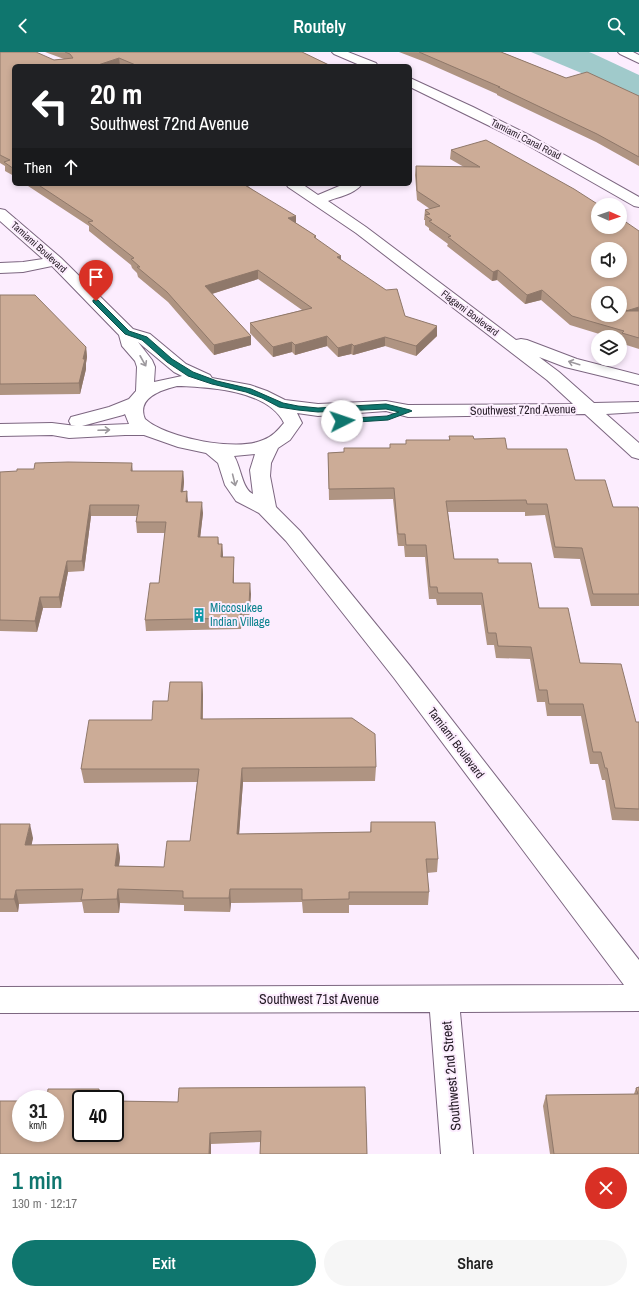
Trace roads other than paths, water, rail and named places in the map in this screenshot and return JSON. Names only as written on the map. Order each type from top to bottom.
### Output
[{"type":"street","points":[[338,52],[367,64]]},
{"type":"street","points":[[624,52],[639,59]]},
{"type":"street","name":"Tamiami Canal Road","points":[[412,83],[550,151],[639,203]]},
{"type":"street","points":[[412,90],[426,90]]},
{"type":"street","name":"Flagami Boulevard","points":[[296,186],[361,230],[553,376],[639,453]]},
{"type":"street","points":[[317,200],[351,186]]},
{"type":"street","name":"Tamiami Boulevard","points":[[0,214],[55,261],[127,333],[131,346],[143,360],[146,367],[140,398],[133,411],[135,419],[140,425],[149,430]]},
{"type":"street","points":[[0,268],[23,267],[55,261]]},
{"type":"street","name":"Tamiami Boulevard","points":[[127,333],[144,338],[169,360],[190,374],[214,383]]},
{"type":"street","points":[[503,338],[571,363],[639,380]]},
{"type":"street","points":[[52,429],[68,422],[94,418],[116,411],[140,398],[161,384],[177,381],[192,381],[214,383],[248,391],[281,405],[288,411],[292,418],[293,423],[288,433]]},
{"type":"street","name":"Southwest 72nd Avenue","points":[[281,405],[318,410],[386,406],[408,411],[639,407]]},
{"type":"street","name":"Southwest 72nd Avenue","points":[[149,430],[187,444],[213,449],[250,450],[270,444],[288,433],[306,426],[324,422],[388,418],[408,411]]},
{"type":"street","points":[[0,430],[52,429],[69,432],[125,429],[149,430]]},
{"type":"street","points":[[266,509],[264,492],[260,482],[259,469],[262,458],[270,444]]},
{"type":"street","name":"Tamiami Boulevard","points":[[213,449],[227,460],[235,485],[243,497],[266,509],[293,536],[398,666],[639,982]]},
{"type":"street","name":"Southwest 2nd Street","points":[[444,998],[458,1154]]},
{"type":"street","name":"Southwest 71st Avenue","points":[[0,1000],[639,998]]},
{"type":"place","name":"Miccosukee Indian Village","points":[[199,615]]}]
